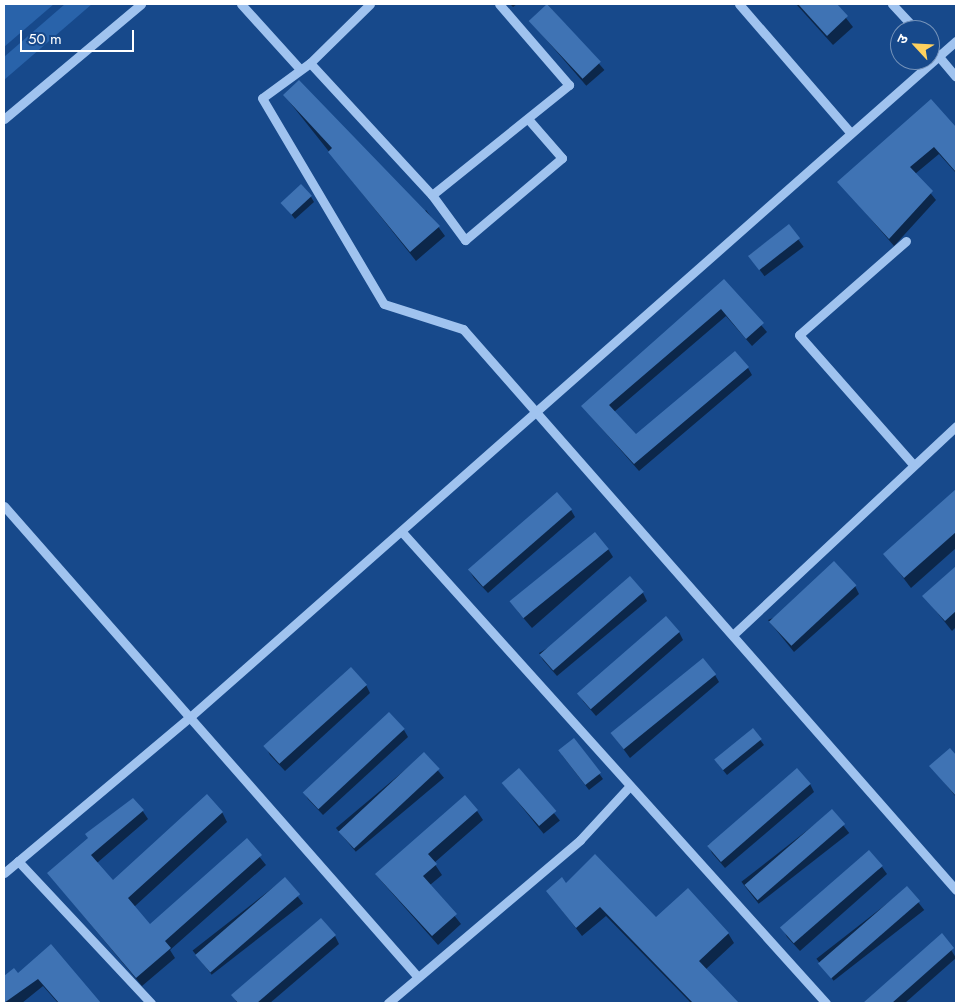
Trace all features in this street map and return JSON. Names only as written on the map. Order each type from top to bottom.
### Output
[{"type":"street","points":[[4,119],[141,4]]},
{"type":"street","points":[[241,4],[299,68]]},
{"type":"street","points":[[370,4],[310,63],[299,68],[262,98],[384,304],[463,329],[534,412],[735,633],[956,890]]},
{"type":"street","points":[[432,195],[569,84],[499,4]]},
{"type":"street","points":[[738,4],[850,132]]},
{"type":"street","points":[[892,4],[907,20]]},
{"type":"street","points":[[940,54],[956,41]]},
{"type":"street","points":[[940,56],[956,77]]},
{"type":"street","points":[[310,63],[432,195],[465,240],[562,158],[528,119]]},
{"type":"street","points":[[4,873],[190,718],[922,70]]},
{"type":"street","points":[[906,241],[799,335],[912,463]]},
{"type":"street","points":[[735,633],[912,463],[956,426]]},
{"type":"street","points":[[4,506],[418,978]]},
{"type":"street","points":[[402,532],[628,788],[826,1003]]},
{"type":"street","points":[[388,1003],[580,840],[628,788]]},
{"type":"street","points":[[18,861],[151,1003]]},
{"type":"shaded area","points":[[4,4],[54,4],[4,47]]},
{"type":"shaded area","points":[[65,4],[92,4],[4,80],[4,57]]},
{"type":"building","points":[[547,4],[601,62],[583,79],[529,21]]},
{"type":"building","points":[[798,4],[837,4],[848,16],[827,36]]},
{"type":"building","points":[[299,80],[440,226],[410,252],[328,152],[332,148],[283,95]]},
{"type":"building","points":[[931,99],[956,127],[956,172],[934,147],[910,167],[933,191],[889,239],[837,182]]},
{"type":"building","points":[[301,184],[312,196],[291,215],[281,203]]},
{"type":"building","points":[[789,224],[800,238],[759,270],[748,256]]},
{"type":"building","points":[[724,279],[764,323],[746,339],[721,309],[609,405],[636,434],[735,351],[749,367],[634,464],[581,406]]},
{"type":"building","points":[[956,489],[956,532],[904,578],[883,554]]},
{"type":"building","points":[[557,492],[572,509],[483,587],[468,569]]},
{"type":"building","points":[[595,532],[609,549],[523,618],[510,601]]},
{"type":"building","points":[[834,561],[857,585],[791,646],[769,622]]},
{"type":"building","points":[[956,566],[956,611],[945,621],[922,596]]},
{"type":"building","points":[[630,576],[644,592],[553,671],[539,655]]},
{"type":"building","points":[[666,616],[680,632],[591,709],[577,693]]},
{"type":"building","points":[[703,658],[716,674],[624,749],[611,733]]},
{"type":"building","points":[[351,667],[367,685],[279,764],[263,746]]},
{"type":"building","points":[[389,712],[405,729],[318,809],[303,792]]},
{"type":"building","points":[[753,728],[762,739],[723,770],[714,759]]},
{"type":"building","points":[[574,738],[601,773],[585,785],[558,750]]},
{"type":"building","points":[[950,748],[956,755],[956,796],[929,766]]},
{"type":"building","points":[[424,752],[440,769],[354,849],[338,832]]},
{"type":"building","points":[[519,768],[556,811],[539,826],[502,783]]},
{"type":"building","points":[[797,768],[811,784],[721,862],[707,846]]},
{"type":"building","points":[[207,794],[223,812],[128,898],[150,924],[247,838],[262,855],[165,941],[171,948],[136,978],[47,873],[88,838],[85,834],[133,798],[144,810],[91,855],[113,880]]},
{"type":"building","points":[[465,795],[478,810],[428,854],[437,864],[423,876],[457,914],[432,936],[375,874]]},
{"type":"building","points":[[832,809],[845,824],[758,900],[744,885]]},
{"type":"building","points":[[869,850],[883,866],[794,943],[780,927]]},
{"type":"building","points":[[595,854],[656,917],[688,888],[729,933],[699,961],[739,1003],[693,1003],[600,907],[576,928],[546,891],[562,877],[566,883]]},
{"type":"building","points":[[285,877],[300,894],[210,972],[195,955]]},
{"type":"building","points":[[907,886],[920,901],[831,979],[818,963]]},
{"type":"building","points":[[321,918],[336,935],[257,1003],[238,1003],[231,995]]},
{"type":"building","points":[[942,933],[954,948],[892,1003],[863,1003]]},
{"type":"building","points":[[51,944],[101,1003],[59,1003],[38,979],[4,1003],[4,976],[14,968],[18,973]]}]
